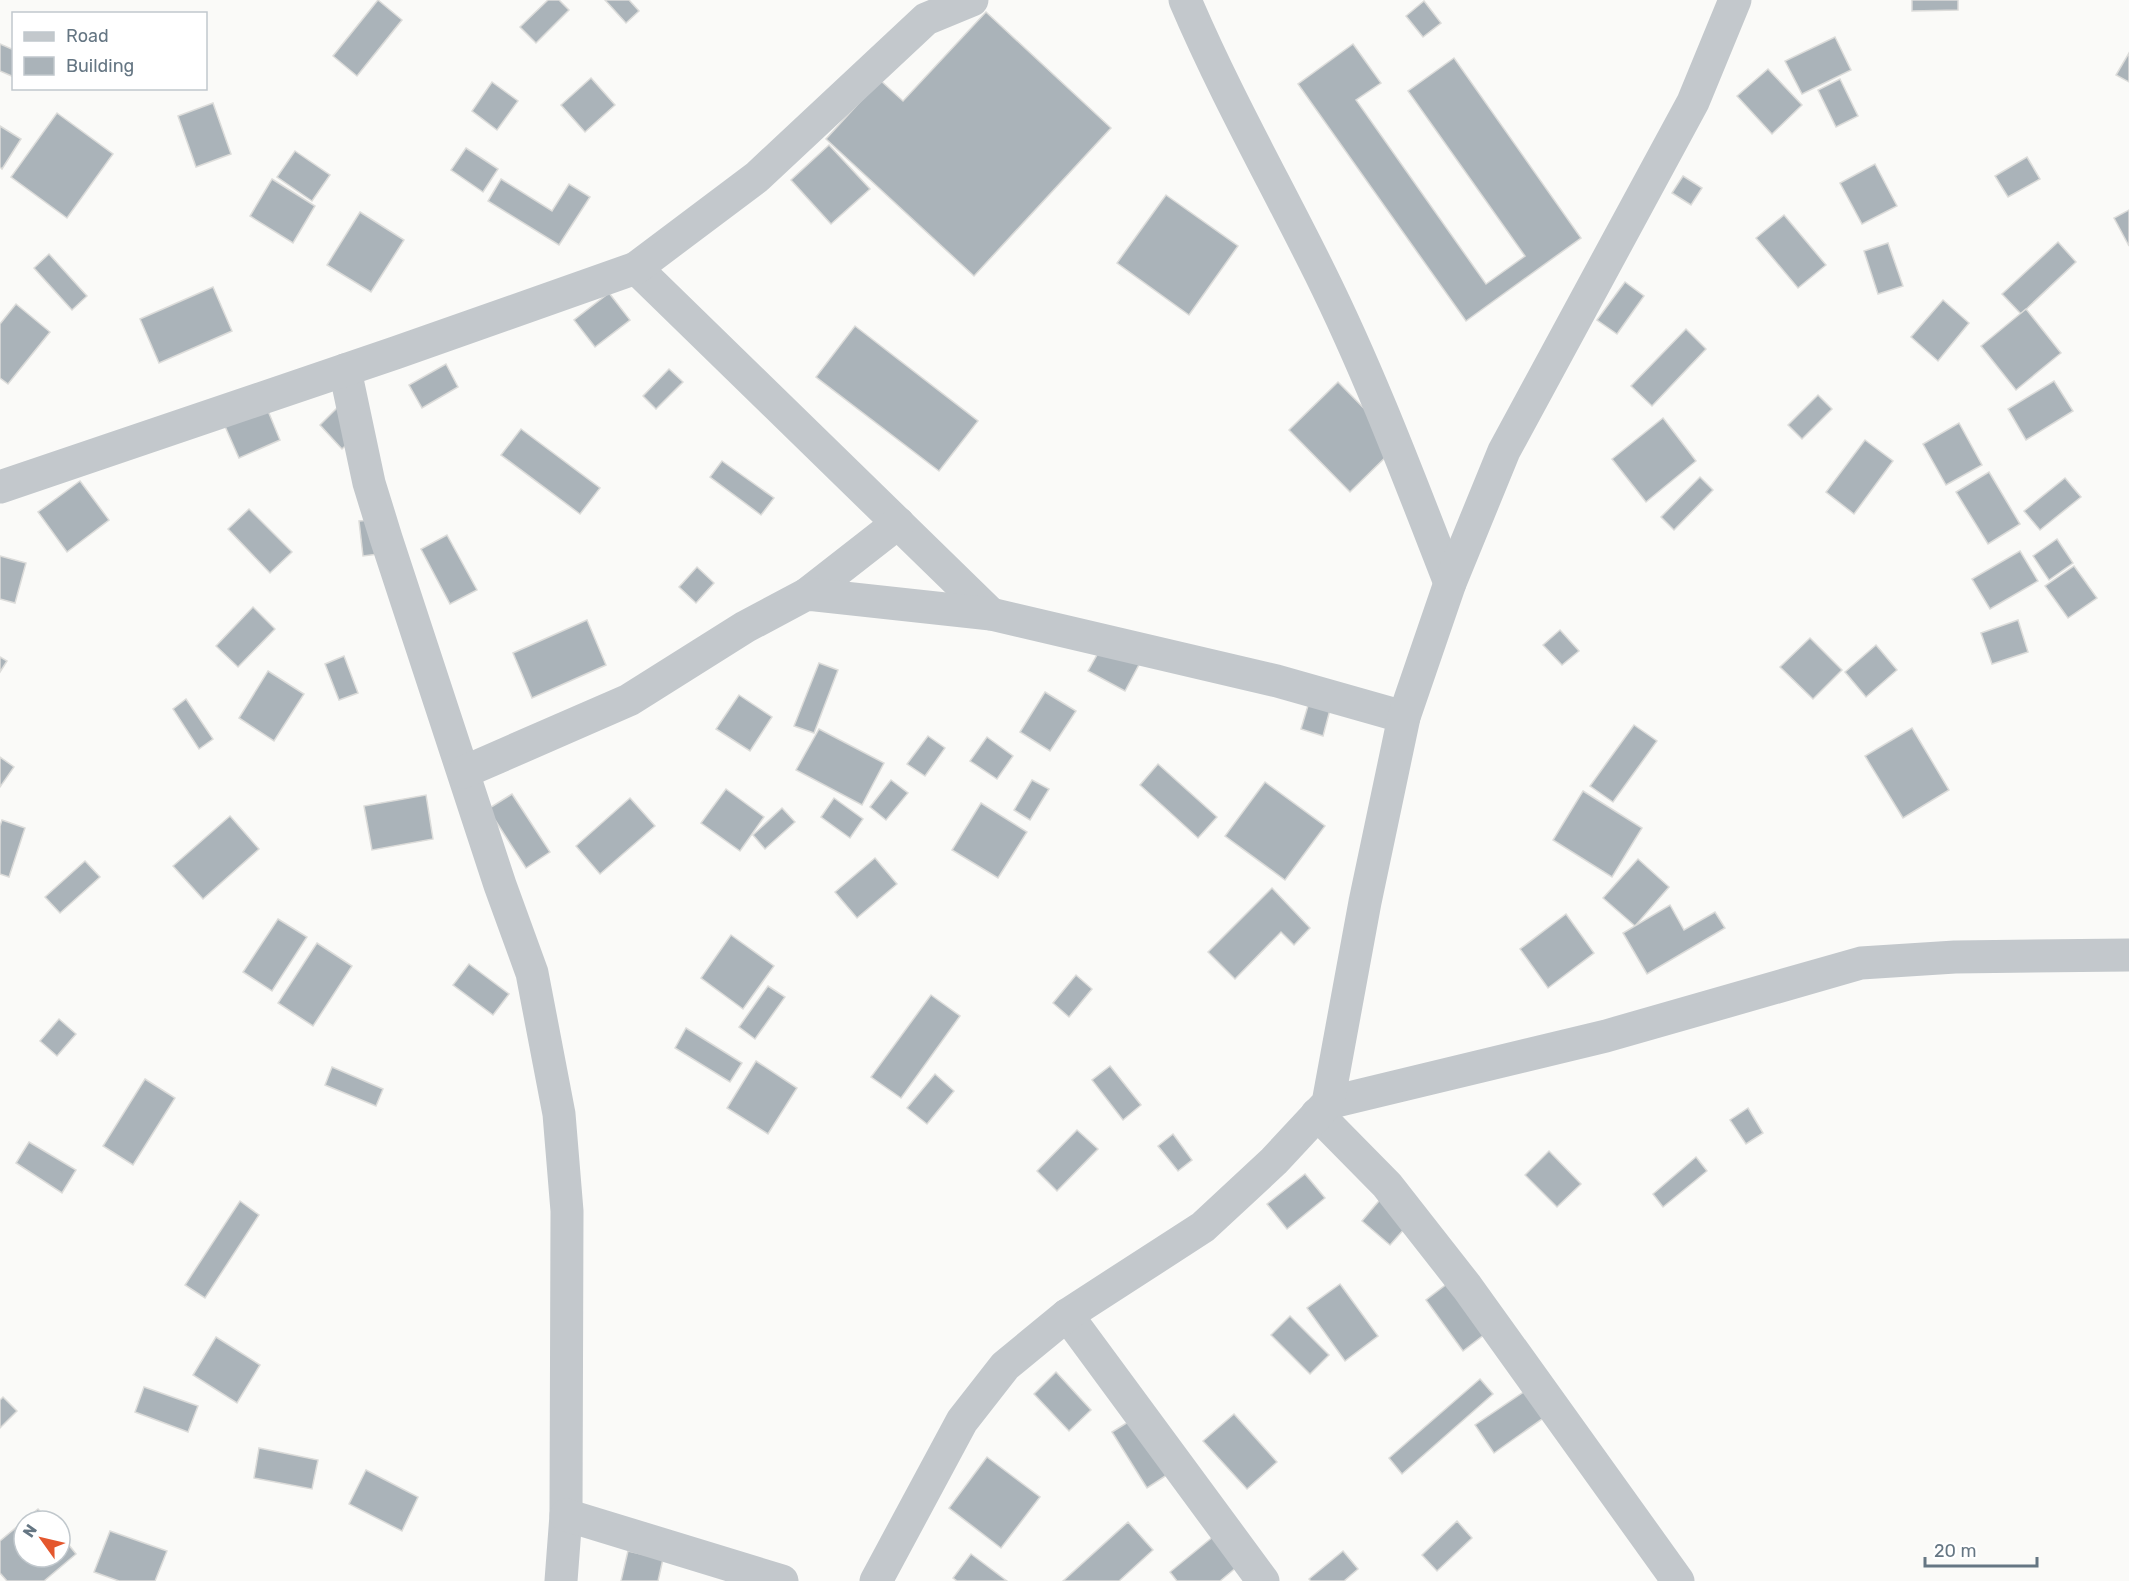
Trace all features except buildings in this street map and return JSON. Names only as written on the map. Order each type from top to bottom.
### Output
[{"type":"street","points":[[0,487],[636,268],[757,177],[926,19],[972,0]]},
{"type":"street","points":[[1185,0],[1215,67],[1321,274],[1383,410],[1450,583]]},
{"type":"street","points":[[876,1581],[962,1421],[1005,1366],[1067,1315],[1203,1227],[1274,1161],[1323,1108],[1404,717],[1450,583],[1504,451],[1693,102],[1735,0]]},
{"type":"street","points":[[636,268],[991,614]]},
{"type":"street","points":[[345,370],[369,483],[500,885],[532,973],[559,1114],[567,1210],[566,1515],[561,1581]]},
{"type":"street","points":[[464,772],[629,700],[745,627],[807,594],[898,523]]},
{"type":"street","points":[[807,594],[991,614],[1277,681],[1404,717]]},
{"type":"street","points":[[1323,1108],[1606,1036],[1861,963],[1955,957],[2129,955]]},
{"type":"street","points":[[1323,1108],[1467,1287],[1678,1581]]},
{"type":"street","points":[[1067,1315],[1263,1581]]},
{"type":"street","points":[[566,1515],[782,1581]]}]
